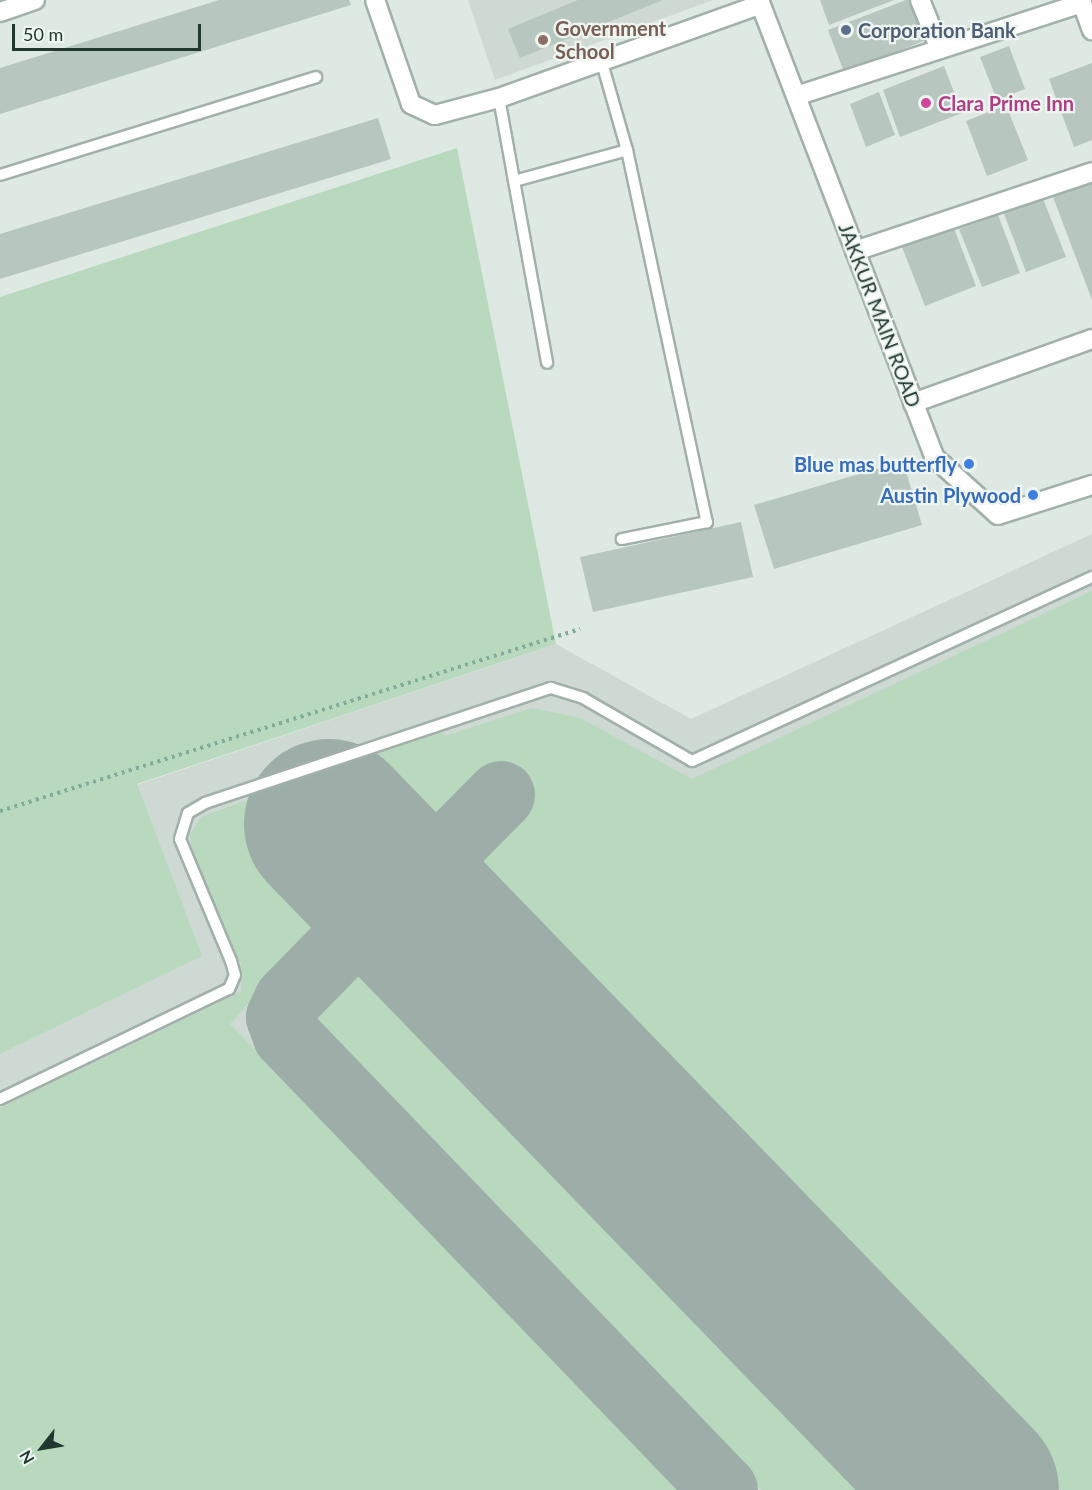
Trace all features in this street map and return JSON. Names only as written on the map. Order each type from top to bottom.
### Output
[{"type":"street","points":[[0,12],[35,0]]},
{"type":"street","points":[[375,0],[411,104],[435,115],[499,98],[602,63],[760,2]]},
{"type":"street","points":[[920,0],[940,49]]},
{"type":"street","name":"JAKKUR MAIN ROAD","points":[[760,2],[934,457],[998,515],[1092,485]]},
{"type":"street","points":[[796,96],[1082,3],[1092,30]]},
{"type":"street","points":[[855,250],[1092,172]]},
{"type":"street","points":[[913,403],[1092,339]]},
{"type":"lane","points":[[602,63],[627,150],[707,522],[622,540]]},
{"type":"lane","points":[[0,175],[316,77]]},
{"type":"lane","points":[[499,98],[547,363]]},
{"type":"lane","points":[[514,181],[627,150]]},
{"type":"lane","points":[[0,1099],[229,989],[235,975],[231,961],[180,839],[188,813],[204,803],[551,688],[584,698],[692,761],[1092,577]]},
{"type":"path","points":[[0,811],[580,628]]},
{"type":"shaded area","name":"Government School","points":[[468,0],[713,0],[495,80]]},
{"type":"shaded area","points":[[1092,534],[1092,1490],[0,1490],[0,1054],[201,956],[137,785],[556,644],[691,719]]},
{"type":"green space","points":[[457,148],[556,644],[137,784],[202,956],[0,1054],[0,297]]},
{"type":"green space","points":[[1092,591],[1092,1490],[1027,1490],[453,900],[453,880],[535,805],[488,769],[408,847],[397,844],[349,796],[292,850],[318,875],[324,922],[230,1024],[681,1490],[0,1490],[0,1108],[241,992],[242,968],[192,853],[190,834],[201,817],[437,731],[445,736],[532,708],[580,718],[692,779]]},
{"type":"green space","points":[[386,953],[397,956],[915,1490],[761,1490],[317,1035],[316,1012]]},
{"type":"building","points":[[219,0],[349,0],[351,5],[0,114],[0,68]]},
{"type":"building","points":[[578,0],[663,0],[520,58],[508,29]]},
{"type":"building","points":[[820,0],[894,0],[829,25]]},
{"type":"building","points":[[906,0],[919,0],[934,37],[844,72],[828,30]]},
{"type":"building","points":[[1009,46],[1025,89],[997,100],[980,57]]},
{"type":"building","points":[[1092,63],[1092,140],[1074,147],[1049,79]]},
{"type":"building","points":[[944,66],[962,113],[900,137],[883,90]]},
{"type":"building","points":[[879,92],[895,135],[866,147],[850,104]]},
{"type":"building","points":[[1006,105],[1028,160],[987,176],[966,121]]},
{"type":"building","points":[[378,118],[391,159],[0,279],[0,234]]},
{"type":"building","points":[[1092,182],[1092,300],[1053,197]]},
{"type":"building","points":[[1042,196],[1066,257],[1026,272],[1003,211]]},
{"type":"building","points":[[998,215],[1020,273],[982,287],[959,229]]},
{"type":"building","points":[[954,228],[976,286],[925,306],[902,247]]},
{"type":"building","points":[[903,461],[922,525],[774,569],[754,505]]},
{"type":"building","points":[[741,522],[753,577],[593,612],[580,557]]},
{"type":"taxiway","points":[[419,916],[409,896],[411,886],[501,795]]},
{"type":"taxiway","points":[[419,916],[385,909],[366,920],[288,1000],[280,1017],[287,1036],[724,1490]]},
{"type":"runway","points":[[329,824],[974,1490]]},
{"type":"place","name":"Corporation Bank","points":[[846,30]]},
{"type":"place","name":"Government School","points":[[543,40]]},
{"type":"place","name":"Clara Prime Inn","points":[[926,103]]},
{"type":"place","name":"Blue mas butterfly","points":[[969,464]]},
{"type":"place","name":"Austin Plywood","points":[[1033,495]]}]
